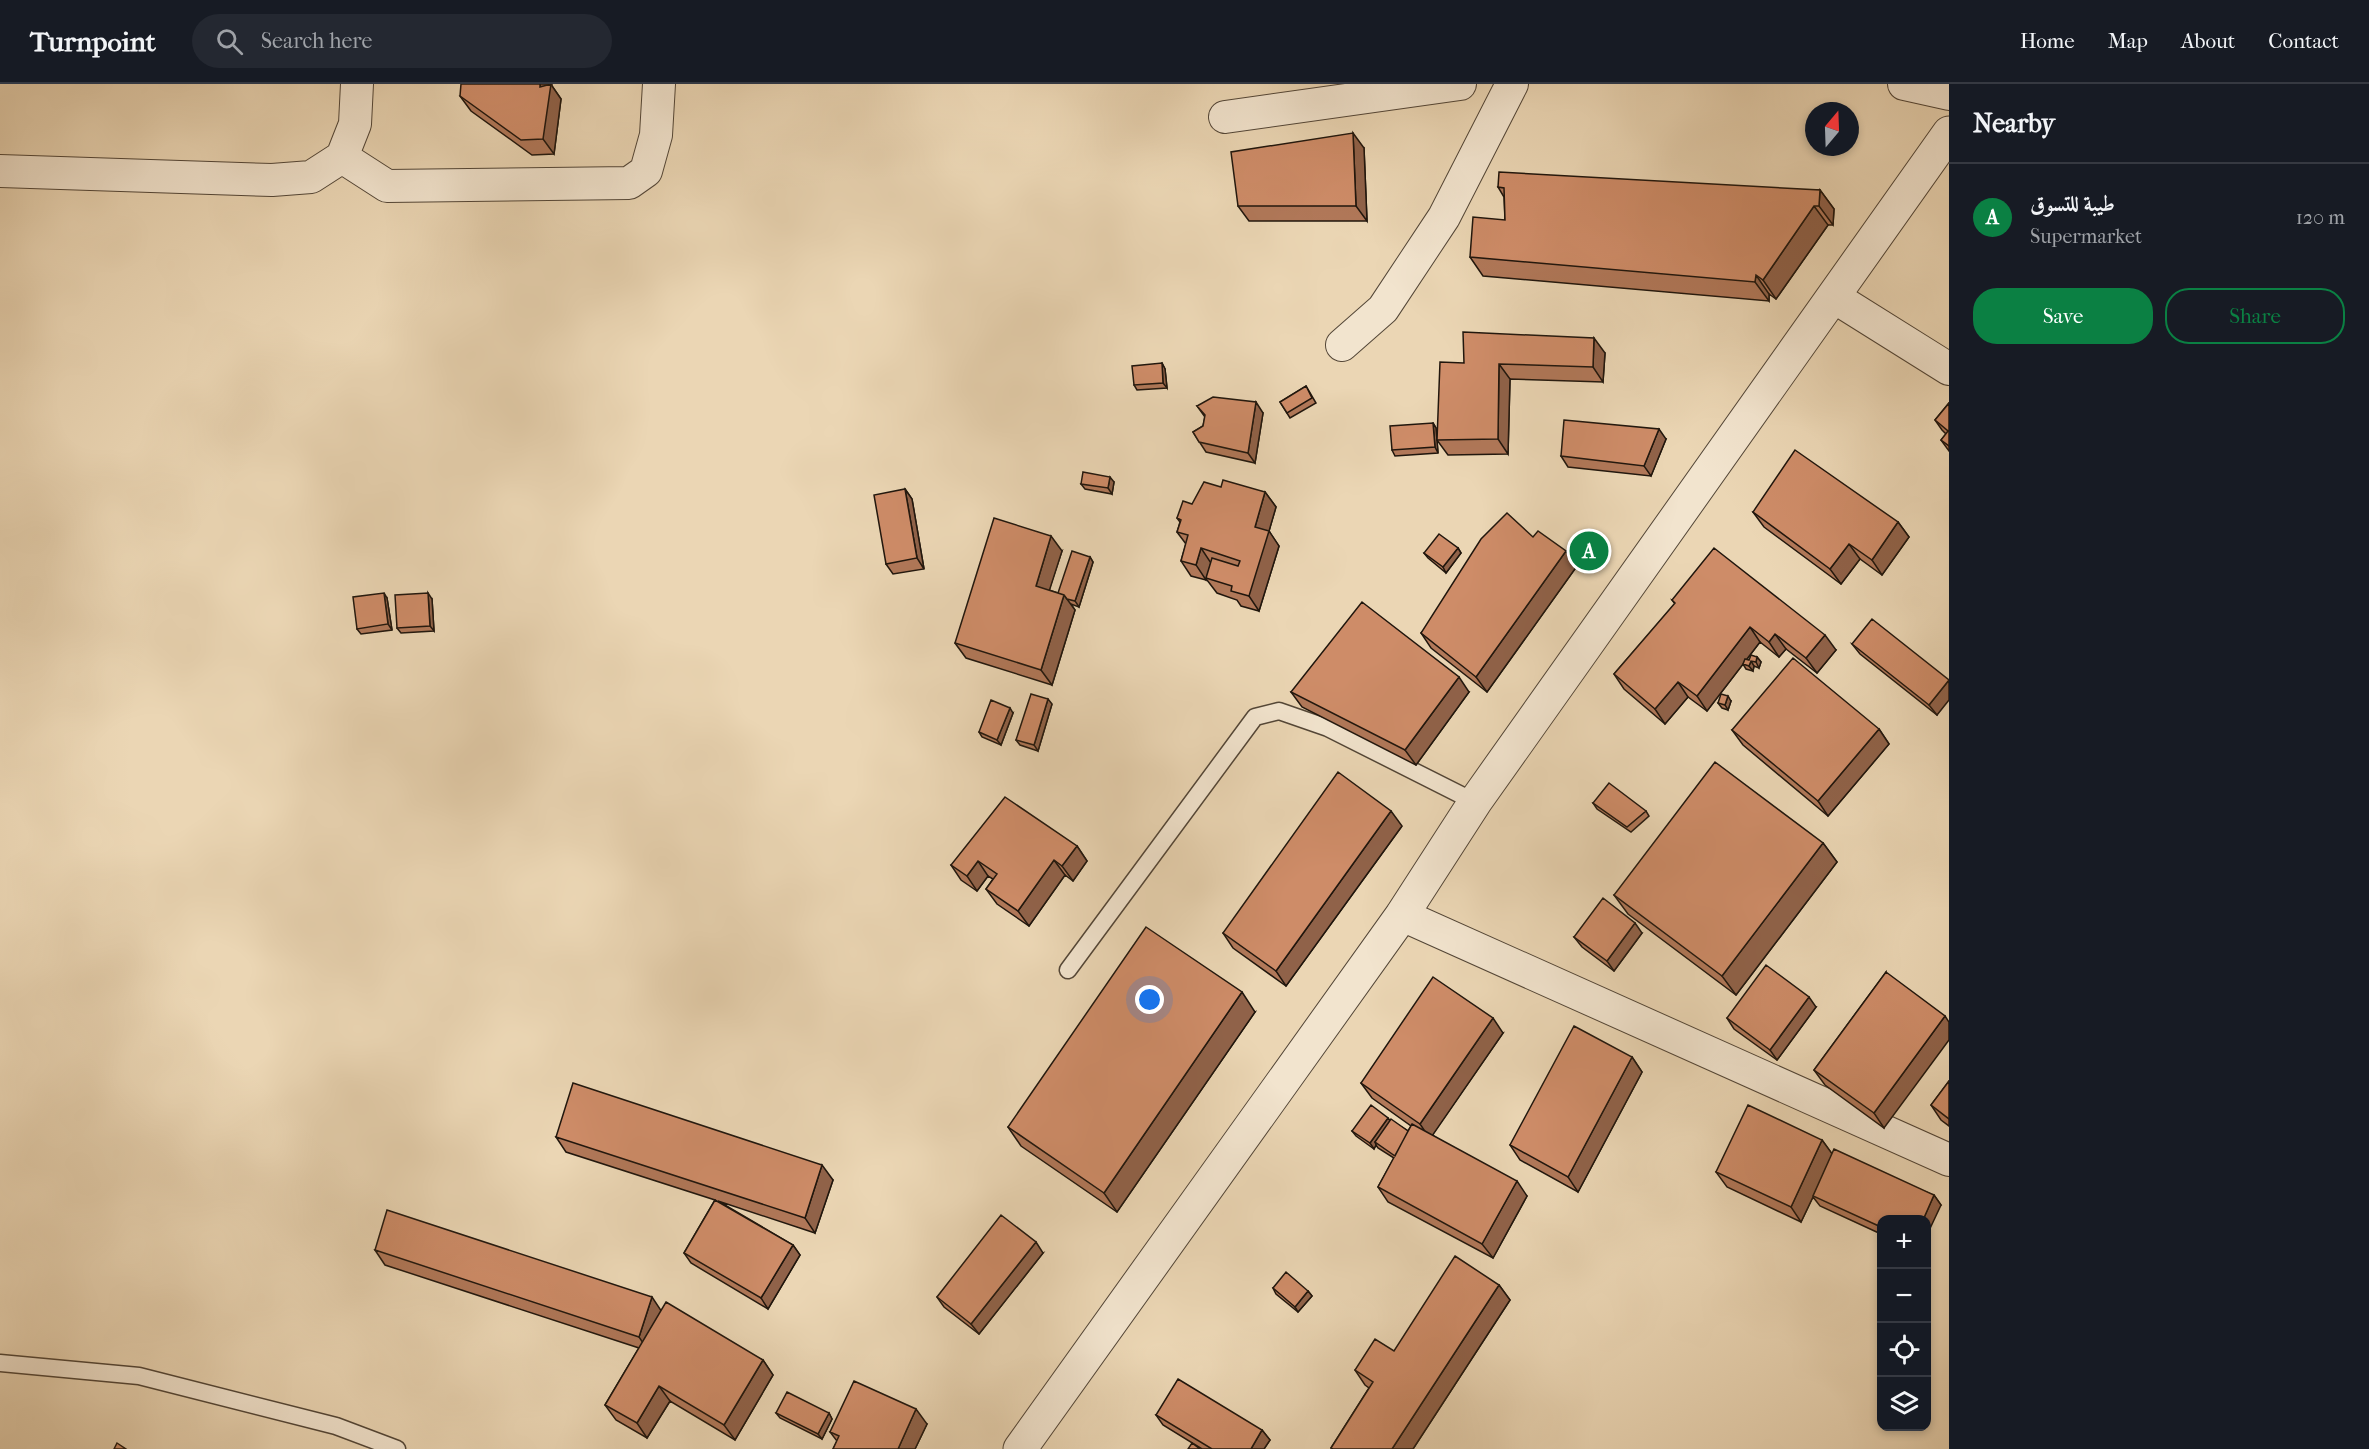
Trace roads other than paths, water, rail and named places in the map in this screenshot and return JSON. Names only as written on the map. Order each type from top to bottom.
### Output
[{"type":"street","points":[[0,171],[272,180],[311,177],[342,157],[355,124],[357,84]]},
{"type":"street","points":[[342,157],[387,186],[629,183],[646,171],[656,135],[659,84]]},
{"type":"street","points":[[1225,117],[1460,84]]},
{"type":"street","points":[[1342,345],[1383,309],[1444,217],[1512,84]]},
{"type":"street","points":[[1904,84],[1949,94]]},
{"type":"street","points":[[1020,1449],[1402,915],[1474,802],[1949,133]]},
{"type":"street","points":[[1834,297],[1949,369]]},
{"type":"street","points":[[1402,915],[1949,1160]]},
{"type":"lane","points":[[1068,970],[1255,717],[1279,711],[1328,728],[1474,802]]},
{"type":"lane","points":[[0,1363],[140,1376],[336,1426],[397,1449]]},
{"type":"place","name":"طيبة للتسوق","points":[[1589,551]]}]
